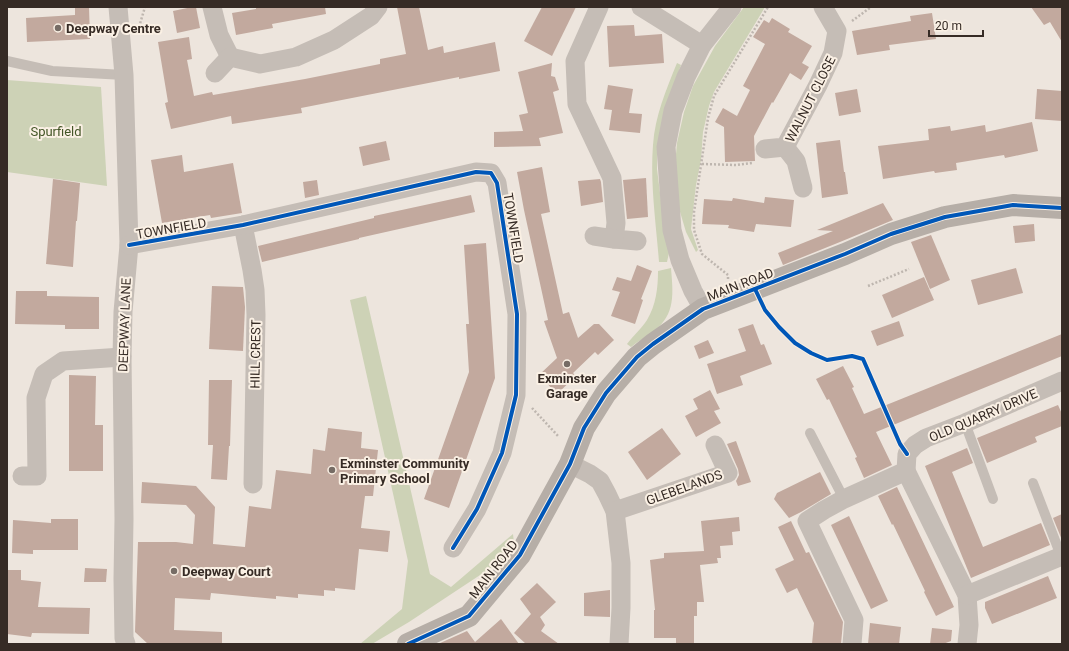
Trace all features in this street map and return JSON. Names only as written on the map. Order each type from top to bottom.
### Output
[{"type":"street","name":"DEEPWAY LANE","points":[[118,7],[124,74],[129,245],[123,312],[122,357],[124,519],[123,579],[124,638],[126,644]]},
{"type":"street","points":[[212,7],[219,36],[230,57],[260,64],[296,57],[334,40],[371,16],[378,7]]},
{"type":"street","points":[[599,7],[575,61],[577,104],[612,178],[616,223],[614,239]]},
{"type":"street","points":[[640,7],[702,45]]},
{"type":"street","points":[[703,309],[693,291],[680,260],[672,230],[666,147],[673,111],[686,77],[702,45],[732,7]]},
{"type":"street","points":[[824,7],[837,31]]},
{"type":"street","name":"WALNUT CLOSE","points":[[785,147],[833,53],[837,31]]},
{"type":"street","points":[[216,73],[230,57]]},
{"type":"street","name":"WALNUT CLOSE","points":[[765,150],[785,147]]},
{"type":"street","name":"WALNUT CLOSE","points":[[785,147],[796,161],[803,188]]},
{"type":"street","name":"TOWNFIELD","points":[[129,245],[243,225],[476,172],[491,173],[497,183],[517,314],[516,395],[502,453],[477,509],[453,548]]},
{"type":"street","name":"MAIN ROAD","points":[[408,644],[469,616],[520,555],[570,464],[584,428],[606,393],[637,357],[703,309],[845,254],[891,234],[945,217],[1013,205],[1062,208]]},
{"type":"street","name":"HILL CREST","points":[[243,225],[253,276],[256,315],[253,484]]},
{"type":"street","points":[[594,236],[637,241]]},
{"type":"street","points":[[37,476],[36,398],[44,374],[63,361],[122,357]]},
{"type":"street","name":"OLD QUARRY DRIVE","points":[[906,471],[907,454],[915,445],[926,438],[965,423],[1062,381]]},
{"type":"street","name":"GLEBELANDS","points":[[615,511],[728,473],[715,445]]},
{"type":"street","points":[[570,464],[600,481],[615,511],[621,563],[619,644]]},
{"type":"street","points":[[852,644],[854,620],[807,521],[844,499],[906,471],[967,594],[969,625],[967,644]]},
{"type":"street","points":[[967,594],[1061,556]]},
{"type":"lane","points":[[7,61],[52,71],[124,74]]},
{"type":"lane","points":[[965,423],[993,499]]},
{"type":"lane","points":[[810,433],[844,499]]},
{"type":"lane","points":[[1033,483],[1061,556]]},
{"type":"path","points":[[726,299],[728,274],[702,254],[694,230],[694,212],[708,118],[714,96],[768,7]]},
{"type":"path","points":[[837,31],[870,7]]},
{"type":"path","points":[[702,164],[736,165],[758,162],[765,150]]},
{"type":"path","points":[[868,286],[909,268]]},
{"type":"path","points":[[528,404],[560,438],[564,432]]},
{"type":"green space","points":[[744,7],[765,7],[714,92],[709,106],[703,132],[701,160],[696,185],[691,229],[698,250],[696,252],[686,232],[678,205],[674,177],[677,143],[684,112],[693,86],[715,46]]},
{"type":"green space","points":[[677,63],[681,65],[657,148],[657,169],[669,253],[667,262],[659,262],[653,189],[653,145],[659,113]]},
{"type":"green space","name":"Spurfield","points":[[7,80],[101,87],[107,186],[7,172]]},
{"type":"green space","points":[[671,268],[672,302],[666,318],[654,331],[631,347],[627,344],[645,323],[653,308],[657,290],[658,271]]},
{"type":"green space","points":[[366,296],[430,574],[451,587],[513,534],[515,552],[409,622],[372,644],[360,644],[402,609],[408,561],[350,300]]},
{"type":"building","name":"Deepway Centre","points":[[75,7],[89,7],[90,39],[27,42],[26,18],[75,15]]},
{"type":"building","points":[[196,7],[200,28],[177,33],[173,11]]},
{"type":"building","points":[[256,7],[325,7],[326,14],[272,24],[273,28],[236,35],[232,13],[256,9]]},
{"type":"building","points":[[397,7],[419,7],[428,50],[443,46],[444,53],[495,42],[500,71],[459,79],[459,77],[301,108],[302,113],[232,124],[231,116],[171,129],[165,103],[168,102],[158,42],[189,37],[192,59],[187,60],[194,96],[212,92],[213,95],[380,64],[380,59],[406,54]]},
{"type":"building","points":[[542,7],[576,7],[552,56],[524,41]]},
{"type":"building","points":[[1031,7],[1062,7],[1062,42],[1050,22],[1044,25]]},
{"type":"building","points":[[932,13],[936,39],[889,45],[890,50],[857,55],[852,31],[911,21],[910,16]]},
{"type":"building","points":[[772,18],[790,29],[788,32],[812,46],[802,63],[809,67],[801,80],[790,73],[773,103],[772,102],[754,136],[755,161],[725,162],[724,127],[715,122],[723,108],[737,116],[750,90],[743,86],[765,44],[753,37],[764,20],[769,23]]},
{"type":"building","points":[[634,25],[635,36],[662,34],[664,63],[609,67],[607,26]]},
{"type":"building","points":[[552,63],[551,76],[555,77],[559,90],[553,92],[563,133],[539,138],[541,146],[494,147],[494,132],[523,131],[519,115],[528,113],[518,72]]},
{"type":"building","points":[[608,85],[633,89],[629,113],[642,114],[640,133],[609,130],[612,110],[604,109]]},
{"type":"building","points":[[857,89],[861,112],[839,116],[835,93]]},
{"type":"building","points":[[1037,89],[1062,91],[1062,121],[1035,119]]},
{"type":"building","points":[[1032,122],[1038,151],[1005,158],[1004,155],[956,163],[957,170],[935,173],[934,171],[883,179],[878,146],[929,140],[928,129],[950,126],[951,131],[985,125],[986,132]]},
{"type":"building","points":[[840,140],[848,194],[822,198],[816,143]]},
{"type":"building","points":[[386,141],[390,160],[363,166],[359,147]]},
{"type":"building","points":[[182,155],[184,172],[233,163],[242,213],[211,218],[210,215],[162,223],[151,160]]},
{"type":"building","points":[[542,167],[550,212],[541,214],[563,314],[569,312],[578,338],[594,324],[599,324],[614,340],[598,355],[595,352],[573,373],[576,376],[557,394],[539,375],[557,358],[544,321],[548,320],[517,172]]},
{"type":"building","points":[[646,178],[648,217],[627,219],[623,180]]},
{"type":"building","points":[[53,179],[80,183],[73,267],[46,264]]},
{"type":"building","points":[[600,179],[603,202],[581,206],[578,181]]},
{"type":"building","points":[[317,180],[319,195],[305,198],[303,182]]},
{"type":"building","points":[[471,195],[475,212],[262,262],[258,246],[374,218],[374,216]]},
{"type":"building","points":[[765,197],[794,200],[791,227],[756,224],[754,232],[728,228],[729,225],[702,224],[704,199],[732,201],[733,198],[764,203]]},
{"type":"building","points":[[883,203],[893,220],[783,265],[778,253],[833,231],[817,230]]},
{"type":"building","points":[[1034,224],[1035,241],[1015,243],[1013,226]]},
{"type":"building","points":[[931,235],[950,280],[930,289],[911,242]]},
{"type":"building","points":[[486,243],[495,378],[449,508],[424,499],[469,372],[466,324],[469,324],[464,245]]},
{"type":"building","points":[[637,265],[652,271],[641,299],[643,300],[635,324],[611,316],[620,292],[612,290],[617,277],[631,281]]},
{"type":"building","points":[[1016,268],[1023,293],[978,305],[971,280]]},
{"type":"building","points":[[924,277],[934,300],[892,318],[882,295]]},
{"type":"building","points":[[212,286],[243,287],[245,307],[243,351],[209,349]]},
{"type":"building","points":[[16,291],[47,291],[47,296],[99,297],[99,329],[65,329],[65,325],[15,324]]},
{"type":"building","points":[[899,321],[904,336],[877,346],[871,331]]},
{"type":"building","points":[[753,324],[761,345],[764,344],[772,364],[740,376],[743,385],[717,394],[707,364],[746,351],[738,329]]},
{"type":"building","points":[[1062,334],[1062,356],[876,432],[892,465],[864,478],[855,458],[857,457],[829,399],[827,400],[816,379],[843,366],[854,387],[852,388],[864,414]]},
{"type":"building","points":[[708,340],[714,353],[699,359],[694,346]]},
{"type":"building","points":[[69,375],[96,376],[95,425],[103,425],[103,471],[69,471]]},
{"type":"building","points":[[209,380],[232,380],[230,446],[227,480],[211,479],[213,445],[208,445]]},
{"type":"building","points":[[710,390],[720,409],[714,411],[721,423],[696,437],[685,416],[698,409],[693,399]]},
{"type":"building","points":[[1058,405],[1062,414],[1062,426],[1035,437],[1037,442],[987,463],[977,438]]},
{"type":"building","points":[[328,428],[362,432],[361,448],[378,450],[373,496],[365,496],[361,528],[390,531],[388,552],[359,549],[355,590],[335,588],[335,591],[324,590],[324,596],[298,594],[298,598],[276,596],[276,599],[211,593],[210,600],[175,598],[174,630],[222,632],[222,644],[148,644],[135,632],[138,542],[176,542],[193,544],[195,515],[186,505],[141,503],[142,482],[196,486],[215,507],[213,544],[245,547],[249,506],[271,509],[276,470],[311,474],[313,449],[325,451]]},
{"type":"building","points":[[662,428],[681,454],[647,480],[628,452]]},
{"type":"building","points":[[736,441],[751,482],[738,486],[736,481],[739,475],[738,469],[727,444]]},
{"type":"building","points":[[967,448],[973,463],[952,472],[983,547],[1041,523],[1050,545],[971,578],[925,466]]},
{"type":"building","points":[[820,472],[831,494],[789,518],[774,499],[777,493]]},
{"type":"building","points":[[897,487],[954,607],[936,616],[893,524],[892,525],[878,496]]},
{"type":"building","points":[[1062,514],[1062,540],[1053,518]]},
{"type":"building","points":[[849,516],[888,601],[871,609],[831,525]]},
{"type":"building","points":[[739,517],[740,531],[732,532],[733,545],[720,546],[721,558],[717,558],[718,563],[700,565],[704,602],[697,602],[697,616],[694,616],[694,644],[676,644],[676,638],[654,638],[655,610],[650,560],[664,558],[664,553],[704,551],[701,521]]},
{"type":"building","points":[[51,519],[78,519],[78,550],[33,550],[33,554],[12,553],[13,520],[51,523]]},
{"type":"building","points":[[791,521],[806,553],[809,552],[843,622],[841,644],[812,644],[814,623],[797,588],[787,593],[775,569],[794,560],[778,527]]},
{"type":"building","points":[[85,568],[107,569],[106,582],[84,582]]},
{"type":"building","points":[[7,570],[21,570],[21,580],[41,582],[38,607],[90,608],[89,634],[32,633],[31,637],[7,634]]},
{"type":"building","points":[[1048,576],[1057,598],[992,624],[985,608],[985,602]]},
{"type":"building","points":[[537,583],[556,602],[540,617],[545,625],[541,631],[559,644],[526,644],[514,633],[531,614],[520,599]]},
{"type":"building","points":[[610,590],[610,617],[584,616],[584,593]]},
{"type":"building","points":[[501,619],[519,644],[438,644],[467,631],[475,642]]},
{"type":"building","points":[[870,623],[901,627],[899,644],[868,644]]},
{"type":"building","points":[[932,628],[952,630],[951,641],[943,644],[930,644]]},
{"type":"cycle path","points":[[129,245],[243,225],[476,172],[491,173],[497,183],[517,314],[516,395],[502,453],[477,509],[453,548]]},
{"type":"cycle path","points":[[408,644],[469,616],[520,555],[570,464],[584,428],[606,393],[637,357],[703,309],[845,254],[891,234],[945,217],[1013,205],[1062,208]]},
{"type":"cycle path","points":[[755,289],[765,310],[795,343],[811,353],[827,360],[852,356],[863,359],[900,444],[907,454]]},
{"type":"place","name":"Deepway Centre","points":[[58,28]]},
{"type":"place","name":"Exminster Garage","points":[[567,364]]},
{"type":"place","name":"Exminster Community Primary School","points":[[332,470]]},
{"type":"place","name":"Deepway Court","points":[[174,571]]}]
